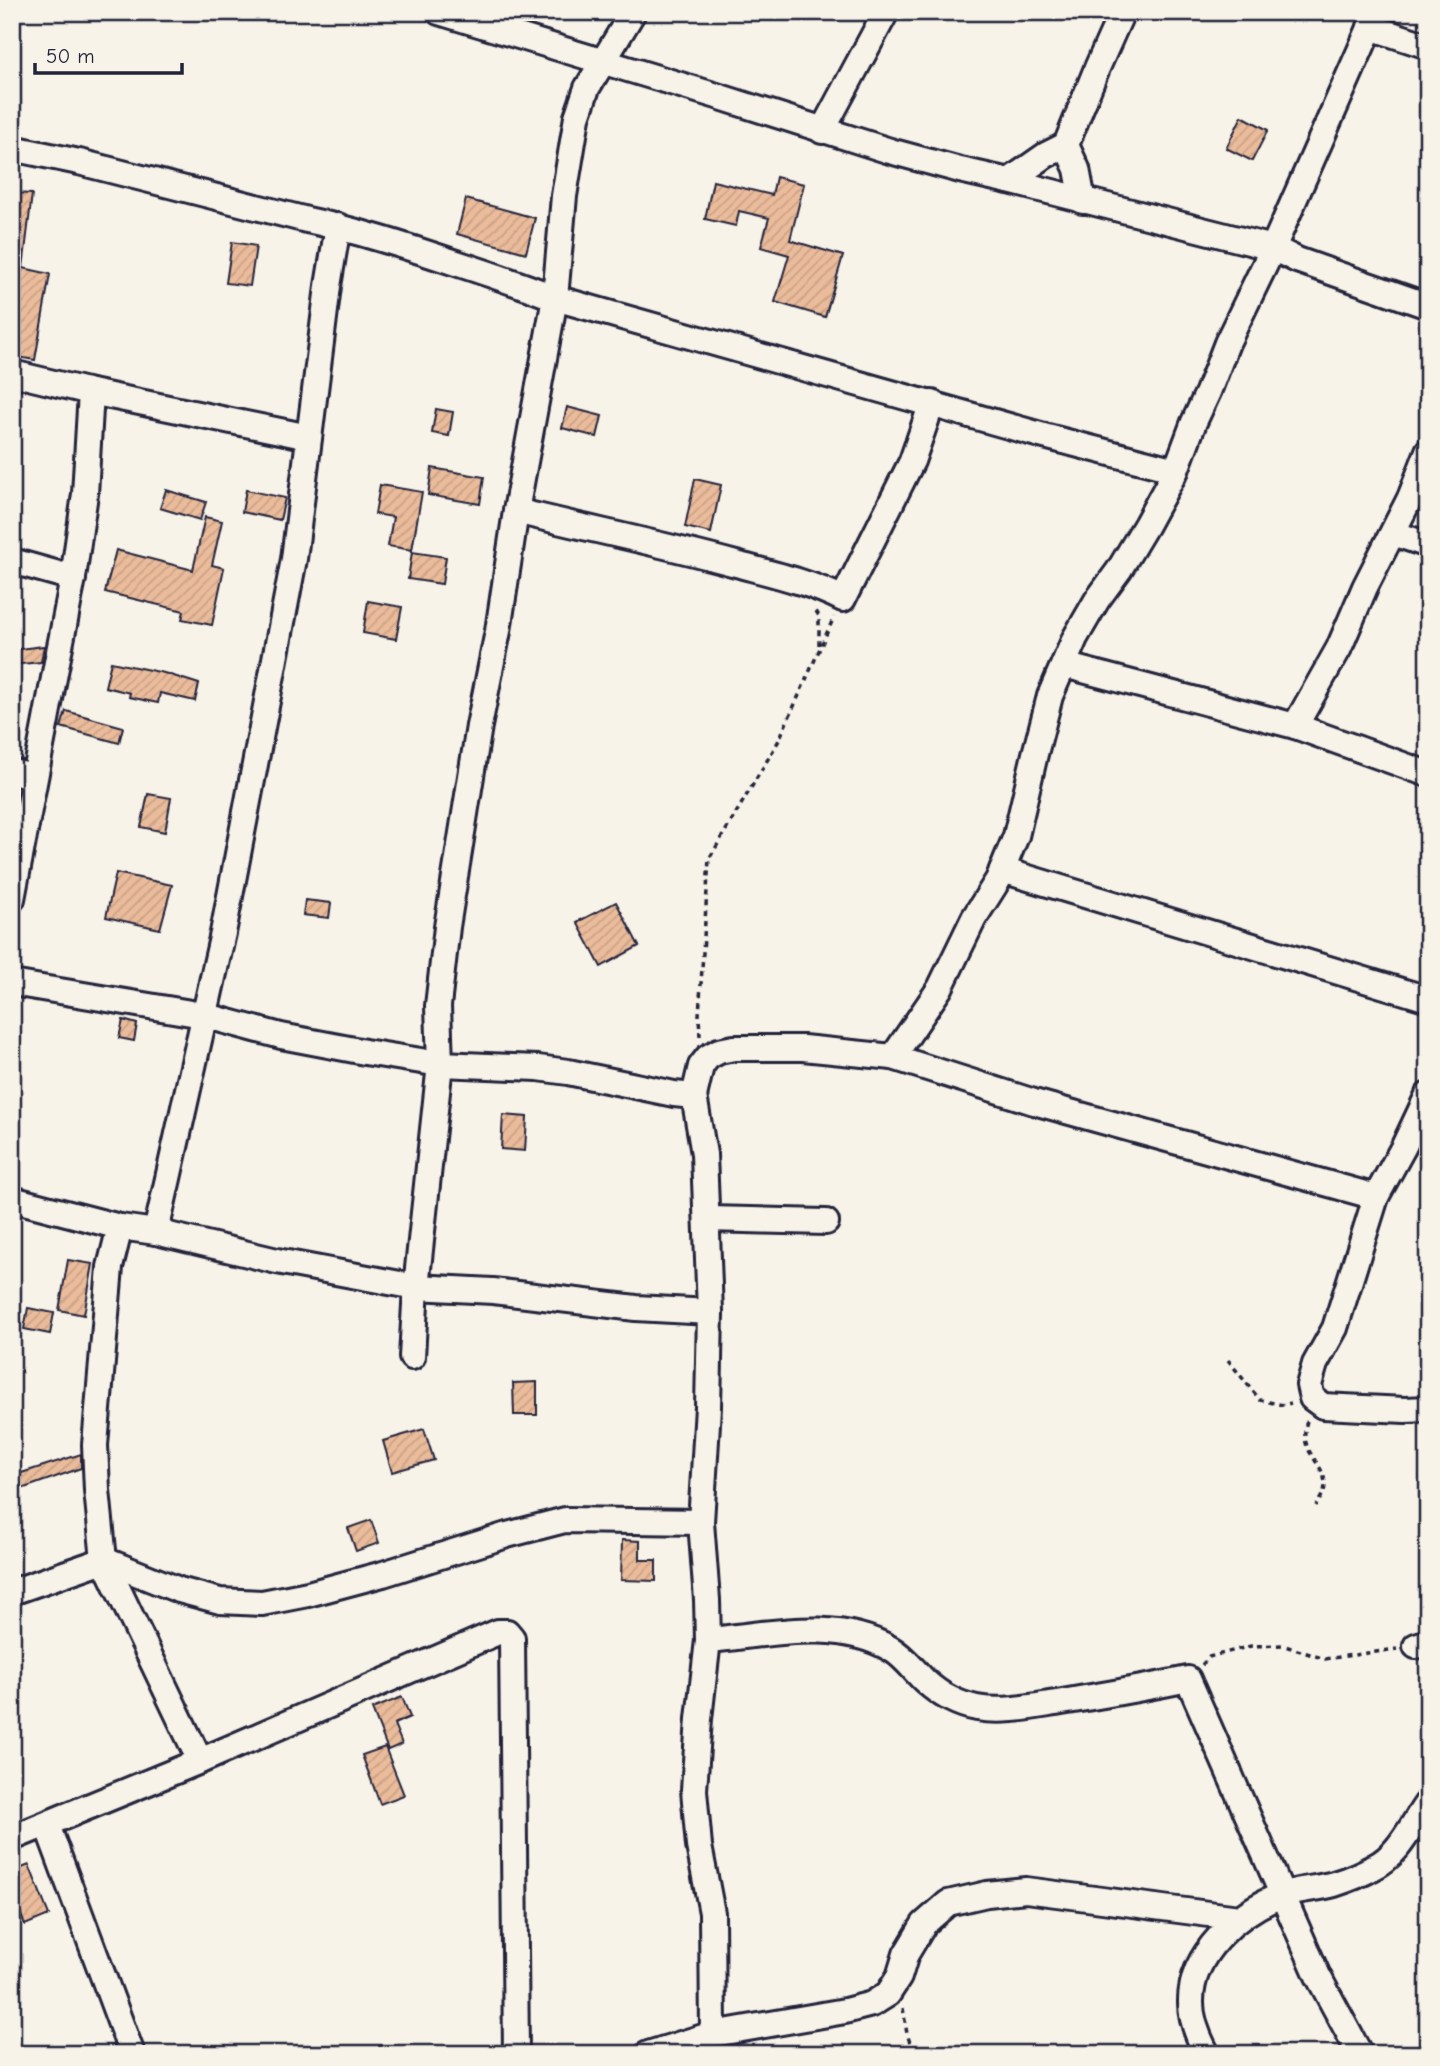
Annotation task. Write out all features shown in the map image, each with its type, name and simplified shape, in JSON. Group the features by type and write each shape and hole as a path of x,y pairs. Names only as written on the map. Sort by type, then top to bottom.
{"street":[{"path":"412,1357 416,1287 440,1064 438,1006 447,927 516,510 555,298 564,196 577,117 587,89 633,12"},
{"path":"822,131 886,12"},
{"path":"1009,181 1046,155 1066,145 1122,12"},
{"path":"454,14 822,131 960,170 1273,248 1297,260 1428,306"},
{"path":"893,1057 940,988 974,918 1002,870 1016,836 1051,696 1075,638 1146,526 1176,470 1227,343 1273,248 1373,20 1428,46"},
{"path":"1066,145 1077,169 1083,201"},
{"path":"12,148 338,226 425,252 555,298 1044,436 1176,470"},
{"path":"156,1232 223,933 294,559 338,226"},
{"path":"12,373 309,437"},
{"path":"12,899 23,775 73,578 85,494 91,392"},
{"path":"516,510 785,576 843,599 912,461 932,403"},
{"path":"1295,726 1339,648 1428,451"},
{"path":"1393,533 1428,545"},
{"path":"12,561 73,578"},
{"path":"1064,664 1295,726 1428,774"},
{"path":"1002,870 1428,999"},
{"path":"12,984 203,1015 281,1036 440,1064 538,1068 694,1096"},
{"path":"713,2034 712,1913 699,1846 694,1790 708,1640 701,1522 710,1312 704,1154 694,1096 701,1066 708,1057 733,1048 803,1048 893,1057 1034,1102 1376,1197"},
{"path":"1428,1095 1376,1197 1335,1328 1315,1364 1309,1385 1312,1398 1323,1406 1428,1409"},
{"path":"12,1199 120,1227 156,1232 277,1261 416,1287 493,1291 636,1308 710,1312"},
{"path":"708,1219 826,1223"},
{"path":"120,1227 110,1267 95,1445 104,1560 200,1761"},
{"path":"12,1592 104,1560 178,1590 220,1601 262,1603 383,1574 507,1535 565,1520 701,1522"},
{"path":"708,1640 812,1630 832,1631 863,1638 898,1654 939,1692 978,1709 1030,1707 1188,1679 1318,1976 1360,2054"},
{"path":"12,1838 200,1761 498,1632 507,1632 512,1638 516,2054"},
{"path":"1207,2054 1196,2030 1191,2003 1195,1977 1208,1948 1239,1918 1282,1895 1336,1884 1376,1866 1401,1844 1428,1802"},
{"path":"47,1825 132,2054"},
{"path":"655,2052 713,2034 872,2004 888,1994 899,1977 906,1954 924,1924 948,1903 987,1894 1026,1890 1239,1918"}],"path":[{"path":"701,1066 699,1015 709,859 778,742 843,599"},
{"path":"1228,1360 1260,1400 1283,1405 1312,1398 1304,1439 1324,1477 1325,1485 1316,1506"},
{"path":"1188,1679 1209,1657 1251,1646 1282,1645 1325,1659 1422,1644"},
{"path":"899,1977 907,2034 914,2054"}],"building":[{"path":"1242,116 1268,130 1252,161 1226,148"},
{"path":"776,177 804,184 790,240 843,256 825,317 775,302 789,255 761,247 769,218 739,211 736,226 705,219 713,181 772,195"},
{"path":"12,193 32,194 23,268 50,274 35,360 12,356"},
{"path":"466,199 535,218 526,253 457,234"},
{"path":"232,242 256,246 250,286 226,283"},
{"path":"567,407 602,416 597,437 562,428"},
{"path":"436,409 453,412 449,436 432,433"},
{"path":"432,468 484,477 480,504 428,495"},
{"path":"695,479 721,485 711,533 685,527"},
{"path":"380,485 422,492 412,550 388,546 393,517 375,514"},
{"path":"166,490 206,502 200,520 160,508"},
{"path":"246,490 285,498 280,520 242,512"},
{"path":"205,517 222,521 212,565 224,568 212,625 182,619 184,611 105,592 116,550 193,570"},
{"path":"412,552 446,557 442,584 408,579"},
{"path":"368,601 402,607 396,639 363,633"},
{"path":"44,646 41,662 12,665 12,650"},
{"path":"111,662 164,673 199,684 195,701 160,693 158,703 129,697 130,693 105,687"},
{"path":"66,711 123,727 119,743 61,727"},
{"path":"148,794 171,798 165,832 141,827"},
{"path":"116,873 172,885 160,929 106,917"},
{"path":"305,900 331,903 329,918 303,915"},
{"path":"616,902 639,946 601,967 577,922"},
{"path":"123,1020 137,1024 134,1041 119,1038"},
{"path":"503,1115 527,1117 525,1151 501,1149"},
{"path":"68,1260 93,1264 84,1315 59,1310"},
{"path":"28,1308 54,1313 50,1334 24,1329"},
{"path":"537,1382 537,1415 514,1415 513,1383"},
{"path":"424,1429 434,1460 392,1472 383,1441"},
{"path":"81,1454 81,1468 16,1491 12,1476"},
{"path":"371,1520 379,1543 356,1551 348,1528"},
{"path":"622,1540 640,1541 640,1560 656,1560 656,1581 621,1580"},
{"path":"402,1697 410,1717 394,1724 402,1744 388,1750 372,1709"},
{"path":"385,1747 404,1795 380,1804 362,1755"},
{"path":"29,1865 49,1915 25,1925 12,1892 12,1872"}]}
